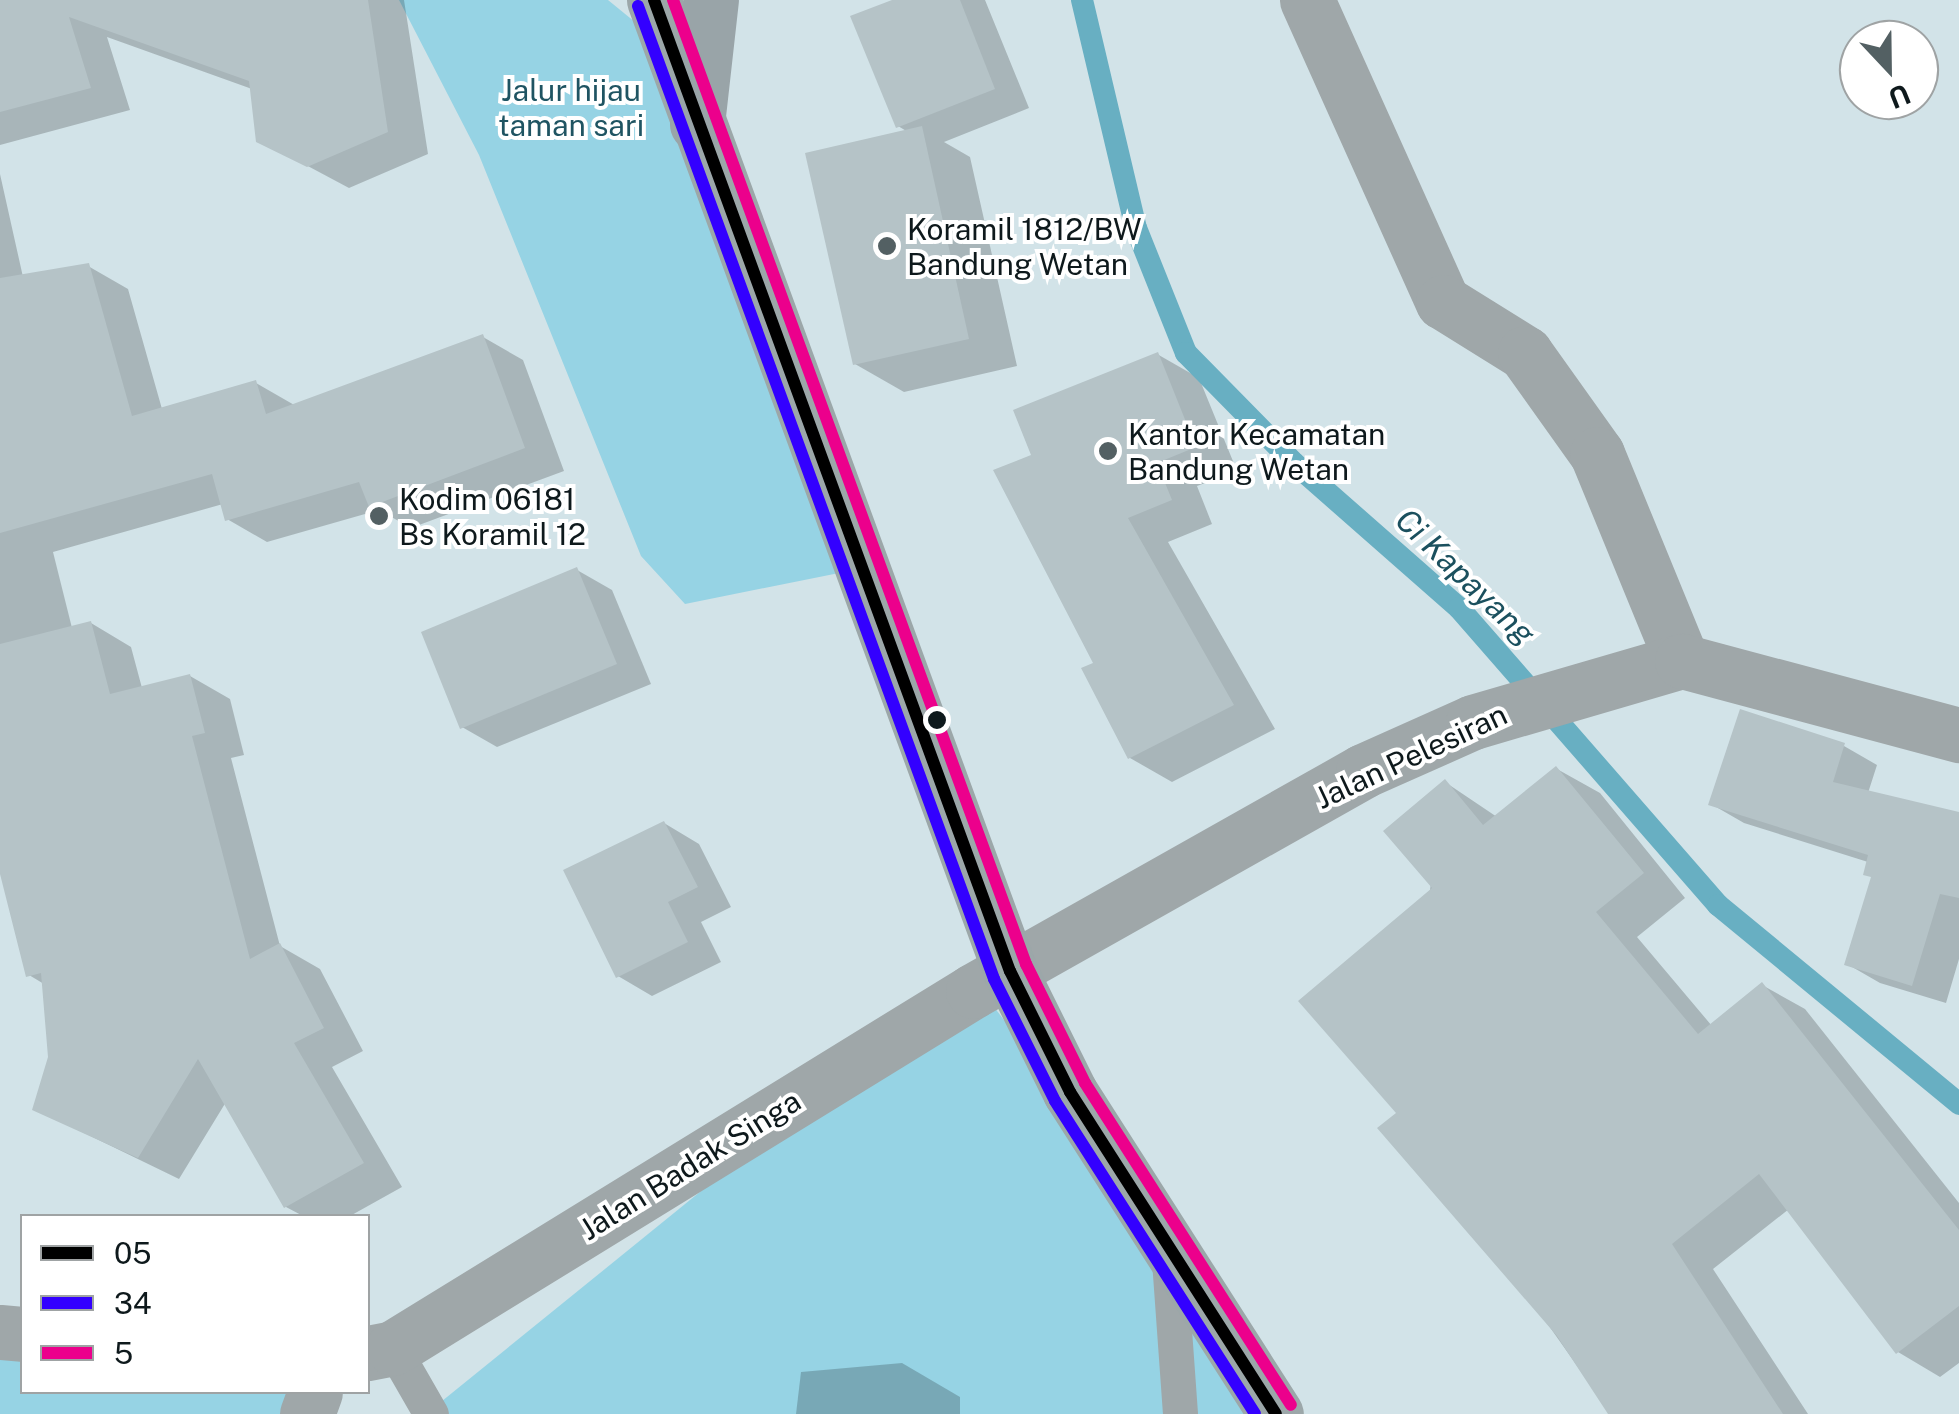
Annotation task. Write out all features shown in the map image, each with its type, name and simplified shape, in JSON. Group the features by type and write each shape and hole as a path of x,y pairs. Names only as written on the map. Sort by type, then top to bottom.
{"highway":[{"path":"697,124 711,0"}],"main road":[{"path":"654,0 1010,971 1070,1092 1276,1414"}],"street":[{"path":"1307,0 1443,302 1525,353 1597,454 1682,661"},
{"name":"Jalan Pelesiran","path":"1010,971 1363,771 1492,716 1682,661 1959,735"},
{"name":"Jalan Badak Singa","path":"380,1350 1010,971"}],"lane":[{"path":"1167,1247 1180,1414"},
{"path":"380,1350 431,1414"}],"green space":[{"name":"Jalur hijau taman sari","path":"399,0 608,0 657,40 854,570 685,604 641,556 479,155"},
{"path":"969,974 1303,1414 426,1414"},
{"path":"0,1345 20,1348 20,1394 315,1394 300,1414 0,1414"}],"building":[{"path":"0,0 368,0 388,132 307,167 256,142 249,81 69,17 91,88 0,112"},
{"path":"892,0 960,0 995,89 896,128 850,16"},
{"name":"Koramil 1812/BW Bandung Wetan","path":"922,126 969,339 853,365 805,153"},
{"path":"89,263 132,416 256,380 266,414 483,334 525,448 369,507 359,482 225,521 212,474 0,533 0,278"},
{"path":"1158,352 1196,447 1157,463 1172,500 1128,518 1234,705 1128,759 1081,668 1093,663 993,470 1031,455 1013,410"},
{"path":"577,567 617,664 460,729 421,632"},
{"path":"91,621 110,694 190,674 205,733 192,736 250,959 280,943 324,1028 294,1043 364,1163 284,1208 198,1059 138,1158 32,1110 48,1057 41,973 26,977 0,874 0,644"},
{"path":"1740,709 1845,743 1833,782 1959,812 1959,898 1940,894 1912,986 1844,965 1871,877 1863,875 1868,855 1708,805"},
{"path":"1556,766 1644,873 1596,912 1698,1034 1762,982 1959,1230 1959,1306 1896,1354 1759,1174 1672,1244 1783,1414 1608,1414 1557,1336 1377,1128 1396,1113 1298,1001 1432,888 1383,831 1445,779 1483,825"},
{"path":"664,821 698,887 668,902 688,942 616,978 563,870"}],"waterway":[{"name":"Ci Kapayang","path":"1082,0 1136,228 1186,353 1294,463 1459,608 1718,905 1959,1104"}],"transit line":[{"name":"05","path":"654,0 1010,971 1070,1092 1276,1414"},
{"name":"5","path":"673,0 1026,964 1085,1083 1291,1405"},
{"name":"34","path":"638,6 994,979 1055,1101 1255,1414"}],"place":[{"name":"Koramil 1812/BW Bandung Wetan","path":"887,246"},
{"name":"Kantor Kecamatan Bandung Wetan","path":"1108,451"},
{"name":"Kodim 06181 Bs Koramil 12","path":"379,516"}]}
